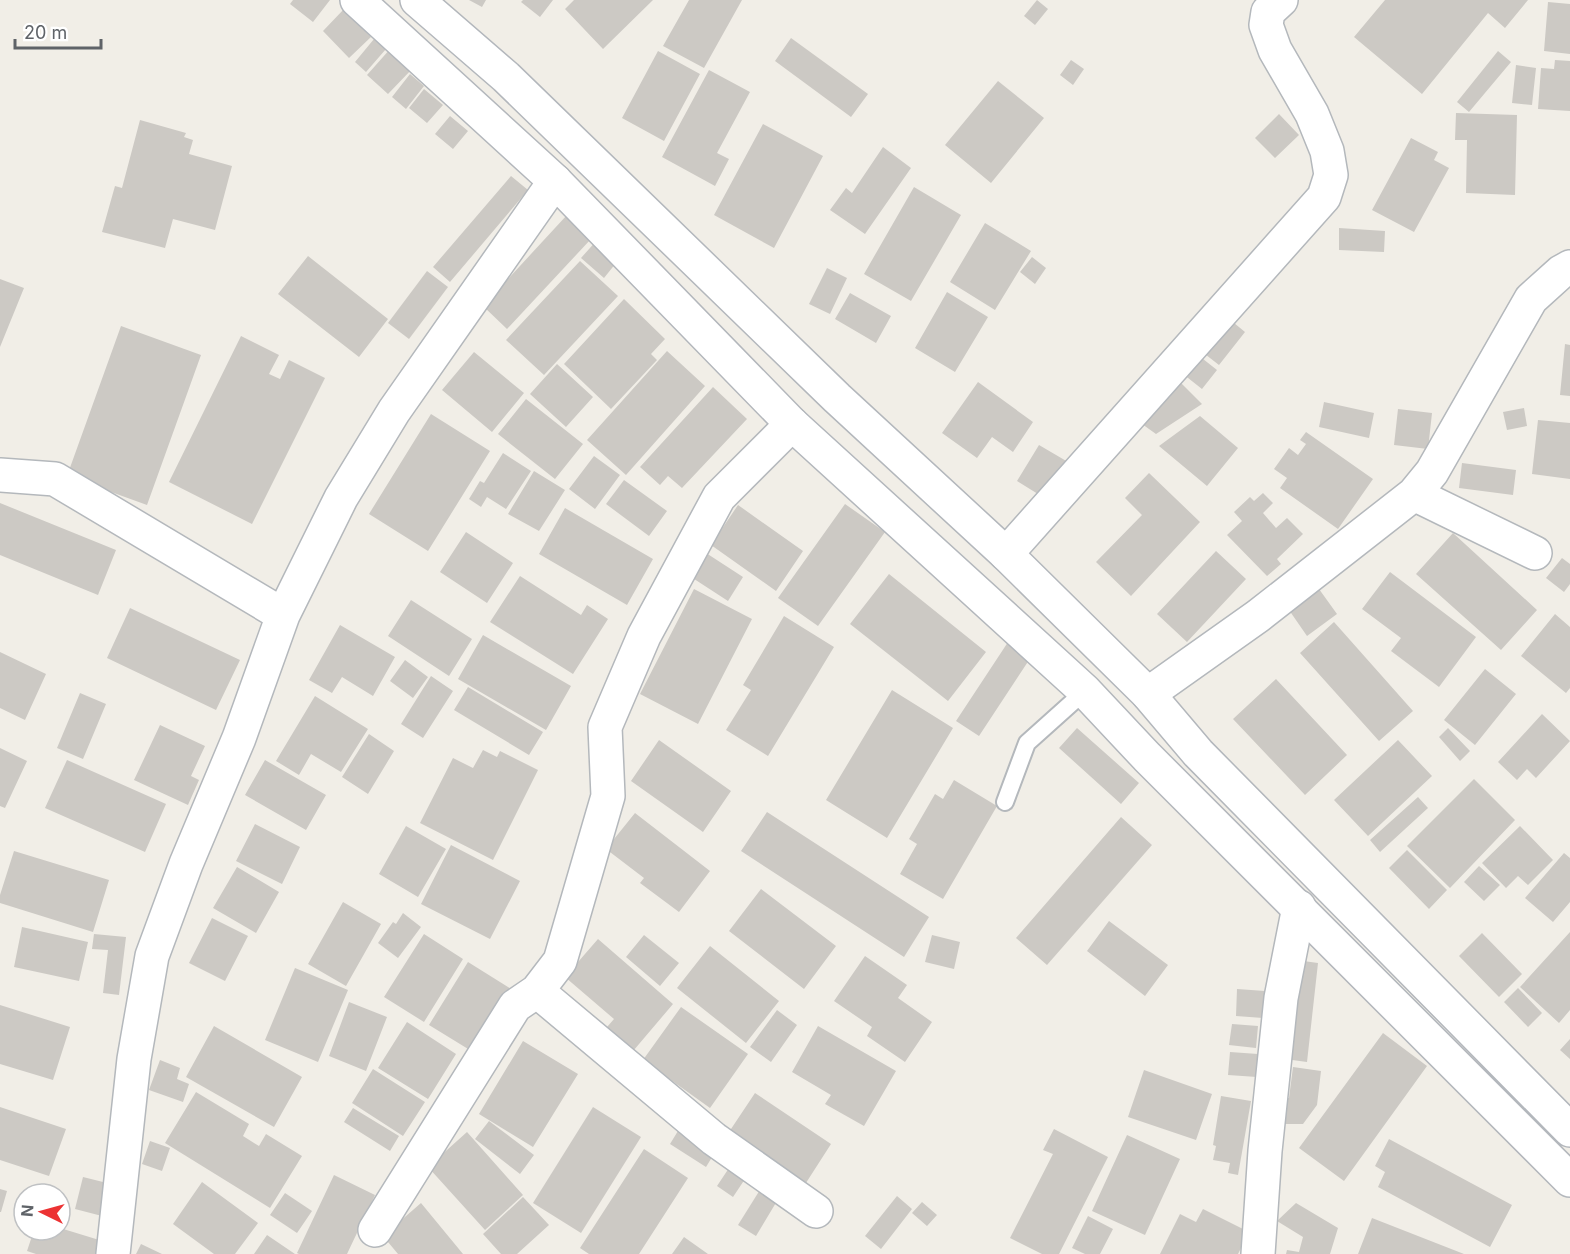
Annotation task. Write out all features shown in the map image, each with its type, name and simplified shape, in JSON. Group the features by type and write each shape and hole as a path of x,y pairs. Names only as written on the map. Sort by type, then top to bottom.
{"street":[{"path":"357,0 555,181 792,424 1084,691 1147,757 1570,1180"},
{"path":"417,0 506,77 837,398 1006,554 1148,694 1198,753 1570,1130"},
{"path":"1006,554 1324,197 1331,175 1327,151 1312,114 1275,50 1266,25 1268,12 1281,0"},
{"path":"113,1254 134,1059 152,956 186,864 239,738 283,615 341,498 394,411 555,181"},
{"path":"1148,694 1258,616 1414,494 1432,472 1531,299 1561,272 1570,267"},
{"path":"375,1230 515,1006 537,991 560,961 608,796 605,727 644,636 719,497 792,424"},
{"path":"0,475 55,479 283,615"},
{"path":"1414,494 1534,554"},
{"path":"1258,1254 1265,1151 1281,998 1299,907"},
{"path":"537,991 714,1139 816,1211"}],"lane":[{"path":"1005,802 1027,743 1084,691"}],"building":[{"path":"293,0 330,0 313,22 290,4"},
{"path":"469,0 486,0 482,7"},
{"path":"523,0 553,0 540,17 521,2"},
{"path":"574,0 653,0 603,49 565,9"},
{"path":"689,0 742,0 704,68 663,46"},
{"path":"1037,0 1048,9 1035,25 1024,16"},
{"path":"1385,0 1528,0 1505,28 1488,13 1422,94 1354,37"},
{"path":"1548,2 1570,4 1570,54 1544,51"},
{"path":"344,9 371,37 349,58 323,31"},
{"path":"791,38 868,94 851,117 775,61"},
{"path":"374,39 386,49 366,72 355,62"},
{"path":"391,48 413,68 388,94 367,75"},
{"path":"658,51 700,74 664,141 622,118"},
{"path":"1498,51 1511,62 1469,112 1457,102"},
{"path":"1071,60 1084,69 1073,85 1060,75"},
{"path":"1555,60 1570,61 1570,111 1538,109 1541,68 1554,69"},
{"path":"1516,65 1536,68 1532,105 1512,103"},
{"path":"709,70 750,92 717,153 729,159 715,186 662,157"},
{"path":"410,74 424,86 406,109 392,97"},
{"path":"998,81 1044,118 991,183 945,145"},
{"path":"424,89 443,105 427,123 409,108"},
{"path":"1456,113 1517,115 1515,195 1466,193 1467,140 1455,140"},
{"path":"1279,114 1299,135 1275,158 1255,138"},
{"path":"450,116 468,131 453,149 435,134"},
{"path":"140,120 186,133 184,137 193,140 189,154 232,166 215,230 173,219 165,248 102,232 115,186 122,188"},
{"path":"763,124 823,156 774,248 714,215"},
{"path":"1411,138 1438,152 1434,160 1449,168 1414,232 1372,210"},
{"path":"883,147 911,168 865,234 830,210 846,188 852,193"},
{"path":"511,176 528,190 450,282 433,267"},
{"path":"914,187 961,215 911,301 864,274"},
{"path":"567,215 591,239 507,329 483,306"},
{"path":"985,223 1031,251 995,310 950,282"},
{"path":"1339,228 1385,231 1384,252 1339,250"},
{"path":"598,239 620,258 604,278 581,258"},
{"path":"308,256 388,319 359,357 278,294"},
{"path":"1032,257 1046,268 1035,284 1020,272"},
{"path":"580,261 618,296 544,375 506,340"},
{"path":"827,268 847,278 830,314 809,304"},
{"path":"427,271 448,287 409,339 388,323"},
{"path":"0,279 24,288 0,347"},
{"path":"947,292 988,317 955,372 915,348"},
{"path":"850,293 891,316 876,343 835,319"},
{"path":"624,299 665,339 651,354 657,360 611,409 564,364"},
{"path":"1228,318 1245,332 1219,365 1201,351"},
{"path":"121,326 201,355 147,505 67,476"},
{"path":"241,336 279,355 269,374 280,379 289,360 325,378 252,524 169,482"},
{"path":"1565,344 1570,345 1570,396 1560,395"},
{"path":"667,351 705,386 626,475 587,440"},
{"path":"474,352 524,393 492,432 442,390"},
{"path":"1198,355 1217,370 1202,389 1183,374"},
{"path":"557,364 593,397 566,427 530,394"},
{"path":"1178,380 1202,404 1156,434 1142,424"},
{"path":"978,382 1033,422 1013,452 992,437 977,458 942,433"},
{"path":"713,387 747,419 682,488 668,476 660,485 640,467"},
{"path":"526,399 583,444 555,479 498,434"},
{"path":"1324,402 1374,413 1369,438 1319,427"},
{"path":"1524,408 1527,426 1507,430 1503,412"},
{"path":"1398,409 1432,413 1428,449 1394,445"},
{"path":"431,414 490,451 428,551 369,514"},
{"path":"1200,416 1238,448 1207,486 1159,446"},
{"path":"1538,420 1570,423 1570,479 1532,474"},
{"path":"1306,432 1373,479 1338,529 1280,488 1287,478 1274,469 1289,448 1298,455 1306,444 1300,440"},
{"path":"1039,445 1068,462 1046,499 1017,481"},
{"path":"503,453 531,471 506,509 487,497 481,507 469,499 480,481 484,483"},
{"path":"594,456 620,475 595,509 569,489"},
{"path":"1462,463 1516,470 1513,495 1459,488"},
{"path":"534,471 565,490 539,531 508,514"},
{"path":"1149,473 1200,522 1131,596 1096,562 1142,515 1125,498"},
{"path":"624,480 667,511 649,536 606,504"},
{"path":"1263,493 1273,503 1263,513 1276,528 1287,518 1303,534 1277,559 1281,564 1267,576 1227,535 1242,521 1234,512 1250,497 1254,501"},
{"path":"0,503 116,550 98,595 0,555"},
{"path":"845,504 885,532 818,626 778,598"},
{"path":"738,505 803,551 776,591 711,545"},
{"path":"565,508 653,559 627,605 539,554"},
{"path":"466,532 513,563 487,603 440,572"},
{"path":"1453,533 1537,610 1501,650 1416,574"},
{"path":"703,551 743,577 728,601 688,575"},
{"path":"1216,551 1246,579 1187,642 1157,614"},
{"path":"1562,558 1570,564 1570,584 1564,592 1546,578"},
{"path":"1390,572 1476,637 1439,687 1391,651 1401,638 1362,609"},
{"path":"889,574 986,652 948,701 850,624"},
{"path":"520,576 581,615 587,605 608,619 573,674 490,622"},
{"path":"694,589 752,619 698,724 640,694"},
{"path":"1319,589 1337,614 1307,636 1289,610"},
{"path":"411,600 472,639 449,676 388,636"},
{"path":"130,608 240,660 216,710 107,658"},
{"path":"1555,614 1570,627 1570,688 1566,693 1521,656"},
{"path":"784,616 834,647 768,756 726,730 751,690 743,685"},
{"path":"1334,622 1413,711 1379,741 1300,653"},
{"path":"340,625 395,657 373,696 342,677 332,693 309,680"},
{"path":"1014,633 1037,648 979,736 956,721"},
{"path":"483,635 571,686 546,730 458,679"},
{"path":"0,652 46,674 25,720 0,708"},
{"path":"405,660 428,677 413,698 390,681"},
{"path":"1485,669 1516,694 1475,745 1444,720"},
{"path":"431,676 453,691 423,738 401,724"},
{"path":"1276,679 1347,755 1305,795 1233,719"},
{"path":"468,687 543,732 529,755 454,710"},
{"path":"892,690 953,728 887,838 826,800"},
{"path":"80,693 106,704 83,759 57,748"},
{"path":"315,696 368,729 341,772 311,754 299,775 276,761"},
{"path":"1542,714 1570,741 1536,778 1527,769 1517,780 1498,762"},
{"path":"160,725 205,746 191,776 199,780 188,805 134,780"},
{"path":"1077,728 1139,783 1121,804 1059,748"},
{"path":"1448,728 1470,751 1460,761 1439,737"},
{"path":"369,734 394,751 368,794 342,777"},
{"path":"659,740 731,791 703,832 631,781"},
{"path":"1398,740 1432,776 1368,836 1334,800"},
{"path":"0,748 27,761 5,808 0,806"},
{"path":"483,750 497,757 500,751 538,770 493,860 420,823 453,758 473,768"},
{"path":"67,760 166,804 145,852 45,808"},
{"path":"265,760 326,795 306,830 245,795"},
{"path":"1474,779 1515,820 1450,888 1407,846"},
{"path":"954,780 997,806 943,899 900,874 917,844 909,839 935,794 943,799"},
{"path":"1418,797 1428,808 1380,852 1370,840"},
{"path":"767,812 929,917 904,957 741,851"},
{"path":"635,813 710,871 679,912 640,883 644,878 606,849"},
{"path":"1121,817 1152,845 1047,965 1016,938"},
{"path":"255,824 300,847 282,884 236,861"},
{"path":"406,826 446,849 418,897 379,874"},
{"path":"1520,826 1553,860 1528,885 1518,876 1506,888 1482,863"},
{"path":"451,845 520,881 490,939 421,904"},
{"path":"1407,850 1447,890 1429,909 1389,868"},
{"path":"14,851 109,880 93,932 0,903 0,895"},
{"path":"1564,853 1570,858 1570,902 1553,922 1525,898"},
{"path":"1479,866 1500,885 1484,901 1464,882"},
{"path":"237,867 279,892 256,933 213,908"},
{"path":"761,889 836,946 804,989 729,931"},
{"path":"343,902 381,924 346,986 308,964"},
{"path":"403,913 421,927 398,958 378,943 393,922 396,924"},
{"path":"212,918 248,936 225,981 189,963"},
{"path":"1109,921 1168,965 1145,996 1087,951"},
{"path":"22,927 88,942 79,981 14,967"},
{"path":"1570,932 1570,1010 1559,1023 1520,987"},
{"path":"1482,933 1522,974 1499,997 1459,956"},
{"path":"94,934 126,937 119,995 103,993 108,950 92,949"},
{"path":"424,934 463,959 424,1022 384,997"},
{"path":"644,935 679,963 660,986 626,957"},
{"path":"932,935 960,942 954,969 925,962"},
{"path":"598,939 673,1004 628,1057 601,1034 614,1019 565,977"},
{"path":"710,946 779,1001 746,1043 677,988"},
{"path":"865,956 907,985 898,998 932,1022 905,1062 867,1036 872,1027 834,1001"},
{"path":"1296,960 1318,963 1307,1062 1285,1059"},
{"path":"468,962 511,989 473,1052 429,1025"},
{"path":"295,968 348,990 318,1062 265,1040"},
{"path":"1518,988 1542,1013 1528,1027 1504,1002"},
{"path":"1237,989 1265,991 1263,1018 1236,1016"},
{"path":"349,1002 387,1017 366,1071 329,1056"},
{"path":"0,1005 70,1027 53,1080 0,1064"},
{"path":"681,1007 748,1054 710,1108 643,1060"},
{"path":"777,1010 797,1025 771,1062 750,1047"},
{"path":"407,1022 456,1054 428,1099 378,1068"},
{"path":"1232,1024 1258,1026 1256,1048 1229,1045"},
{"path":"214,1026 302,1077 274,1127 186,1077"},
{"path":"818,1026 896,1071 864,1126 825,1104 831,1095 792,1072"},
{"path":"1383,1033 1427,1066 1344,1181 1299,1148"},
{"path":"1570,1039 1570,1059 1560,1050"},
{"path":"523,1041 578,1074 533,1147 479,1114"},
{"path":"1230,1052 1258,1054 1257,1077 1228,1075"},
{"path":"160,1060 180,1068 177,1079 189,1084 183,1102 149,1090"},
{"path":"1293,1067 1321,1071 1317,1105 1303,1124 1281,1124 1284,1098 1289,1098"},
{"path":"373,1069 425,1102 403,1136 352,1103"},
{"path":"1144,1070 1212,1094 1196,1140 1128,1117"},
{"path":"196,1092 249,1124 243,1136 259,1146 266,1134 302,1156 270,1208 165,1143"},
{"path":"755,1093 831,1144 804,1186 727,1135"},
{"path":"1221,1096 1251,1101 1238,1175 1228,1173 1230,1163 1213,1160 1216,1146 1213,1145"},
{"path":"0,1107 66,1129 49,1176 0,1160"},
{"path":"593,1107 641,1137 581,1233 533,1203"},
{"path":"353,1108 399,1136 390,1151 344,1122"},
{"path":"489,1121 534,1155 520,1174 475,1139"},
{"path":"681,1126 717,1149 706,1167 670,1144"},
{"path":"1054,1129 1108,1157 1059,1254 1042,1254 1010,1238 1053,1154 1043,1150"},
{"path":"467,1132 523,1195 485,1230 428,1167"},
{"path":"1127,1135 1180,1159 1145,1235 1092,1211"},
{"path":"1389,1139 1512,1205 1490,1247 1378,1187 1385,1172 1375,1166"},
{"path":"150,1141 170,1148 162,1171 142,1164"},
{"path":"644,1149 688,1178 639,1254 589,1254 580,1248"},
{"path":"731,1165 747,1176 733,1197 717,1186"},
{"path":"334,1175 375,1195 347,1254 299,1254 297,1253"},
{"path":"83,1177 111,1184 102,1216 75,1209"},
{"path":"202,1182 258,1223 235,1254 214,1254 173,1224"},
{"path":"763,1185 780,1196 756,1236 738,1225"},
{"path":"0,1189 7,1191 1,1212 0,1212"},
{"path":"285,1193 312,1211 297,1233 270,1215"},
{"path":"897,1196 912,1209 881,1249 865,1236"},
{"path":"523,1197 549,1225 517,1254 501,1254 483,1234"},
{"path":"922,1202 937,1215 927,1226 912,1213"},
{"path":"421,1203 463,1254 398,1254 383,1236"},
{"path":"1296,1203 1338,1228 1330,1254 1286,1254 1287,1250 1299,1252 1303,1237 1277,1221"},
{"path":"1203,1209 1249,1232 1238,1254 1160,1254 1180,1214 1196,1222"},
{"path":"1088,1216 1113,1229 1100,1254 1085,1254 1072,1248"},
{"path":"1372,1218 1464,1254 1358,1254"},
{"path":"72,1232 109,1243 105,1254 36,1254 27,1251 30,1242 72,1242"},
{"path":"267,1235 295,1254 254,1254"},
{"path":"684,1237 708,1254 672,1254"},
{"path":"141,1244 162,1254 136,1254"}]}
